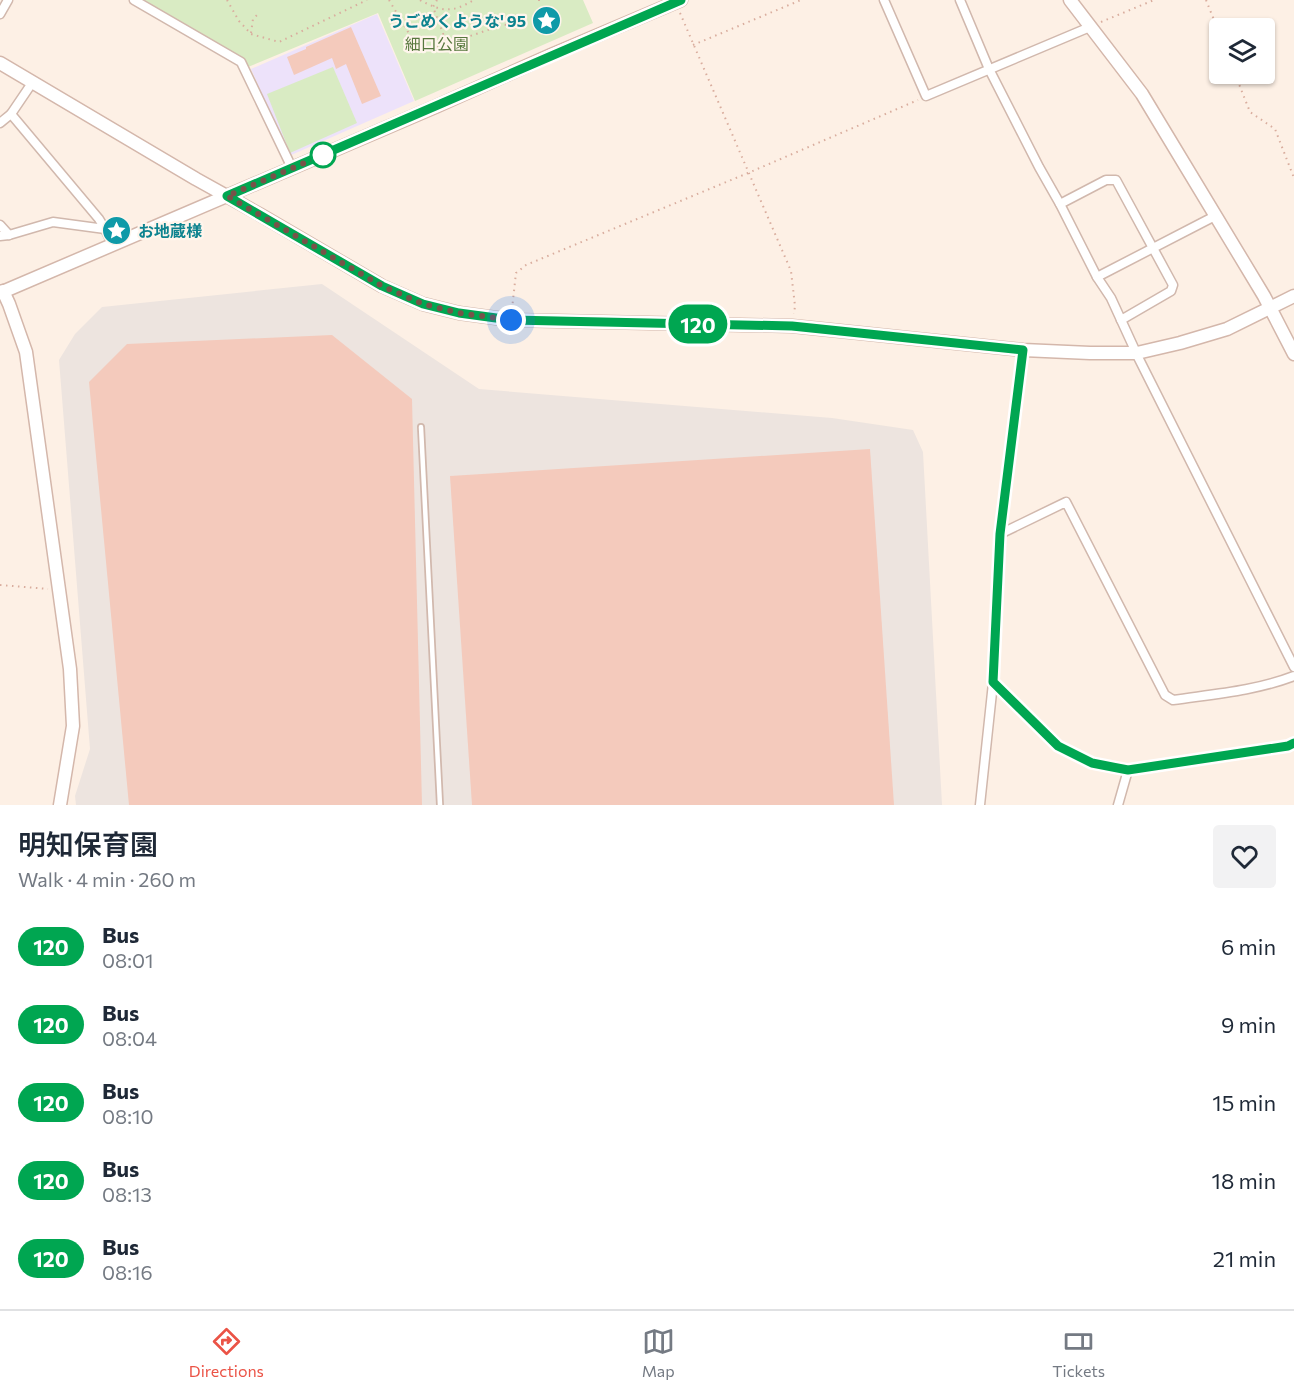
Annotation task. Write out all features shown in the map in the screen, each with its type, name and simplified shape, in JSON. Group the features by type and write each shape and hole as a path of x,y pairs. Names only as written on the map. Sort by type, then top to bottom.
{"street":[{"path":"0,14 8,0"},
{"path":"134,0 242,62 292,168"},
{"path":"884,0 926,96 1090,27"},
{"path":"960,0 989,69 1097,277 1111,298 1294,667"},
{"path":"1070,0 1142,94 1270,307 1294,354"},
{"path":"60,805 73,726 70,669 26,352 9,304 2,292 679,1"},
{"path":"0,63 382,286 423,304 459,313 511,320 792,326 1023,350 1137,353 1227,329 1294,296"},
{"path":"0,123 11,114 32,82"},
{"path":"11,114 99,219 113,245"},
{"path":"1060,204 1106,180 1116,180 1173,285 1171,291 1121,320"},
{"path":"1097,277 1215,216"},
{"path":"0,225 5,236 53,222 105,229"},
{"path":"980,805 993,682 1000,534 1023,350"},
{"path":"1000,534 1066,502 1165,695 1173,700 1256,688 1294,676"},
{"path":"993,682 1058,746 1092,763 1128,770 1288,746 1294,742"},
{"path":"1118,805 1128,770"}],"lane":[{"path":"422,426 440,805"}],"path":[{"path":"227,0 239,21 251,34 279,42 367,0"},
{"path":"390,0 414,42 429,47 437,47 503,25 519,24"},
{"path":"420,0 433,7 453,10 474,0"},
{"path":"433,7 437,0"},
{"path":"693,45 799,0"},
{"path":"1090,27 1154,0"},
{"path":"1206,0 1213,18"},
{"path":"679,1 693,45 791,271 795,306 792,326"},
{"path":"433,7 447,44"},
{"path":"251,34 253,20 258,14"},
{"path":"1239,84 1250,112 1275,129 1294,178"},
{"path":"511,320 516,273 526,265 926,96"},
{"path":"0,585 59,589"}],"shaded area":[{"path":"377,14 414,101 289,156 251,69"},
{"path":"322,284 479,389 832,418 913,430 923,452 942,805 76,805 75,796 90,749 59,360 75,334 102,307"}],"green space":[{"name":"細口公園","path":"143,0 583,0 593,23 415,101 378,13 248,67 244,59"},
{"path":"333,67 357,123 290,153 267,94"}],"building":[{"path":"351,27 381,96 362,104 346,64 336,69 332,58 294,75 287,57"},
{"path":"332,335 412,399 422,805 129,805 89,382 127,344"},
{"path":"870,449 894,805 472,805 450,476"}],"bus line":[{"name":"120","path":"681,0 227,196 382,286 423,304 459,313 511,320 792,326 1023,350 1000,534 993,682 1058,746 1092,763 1128,770 1288,746 1294,743"}],"place":[{"name":"うごめくような' 95","path":"547,21"},
{"name":"お地蔵様","path":"117,231"}],"route":[{"path":"323,155 227,196 382,286 423,304 459,313 511,320"}]}
